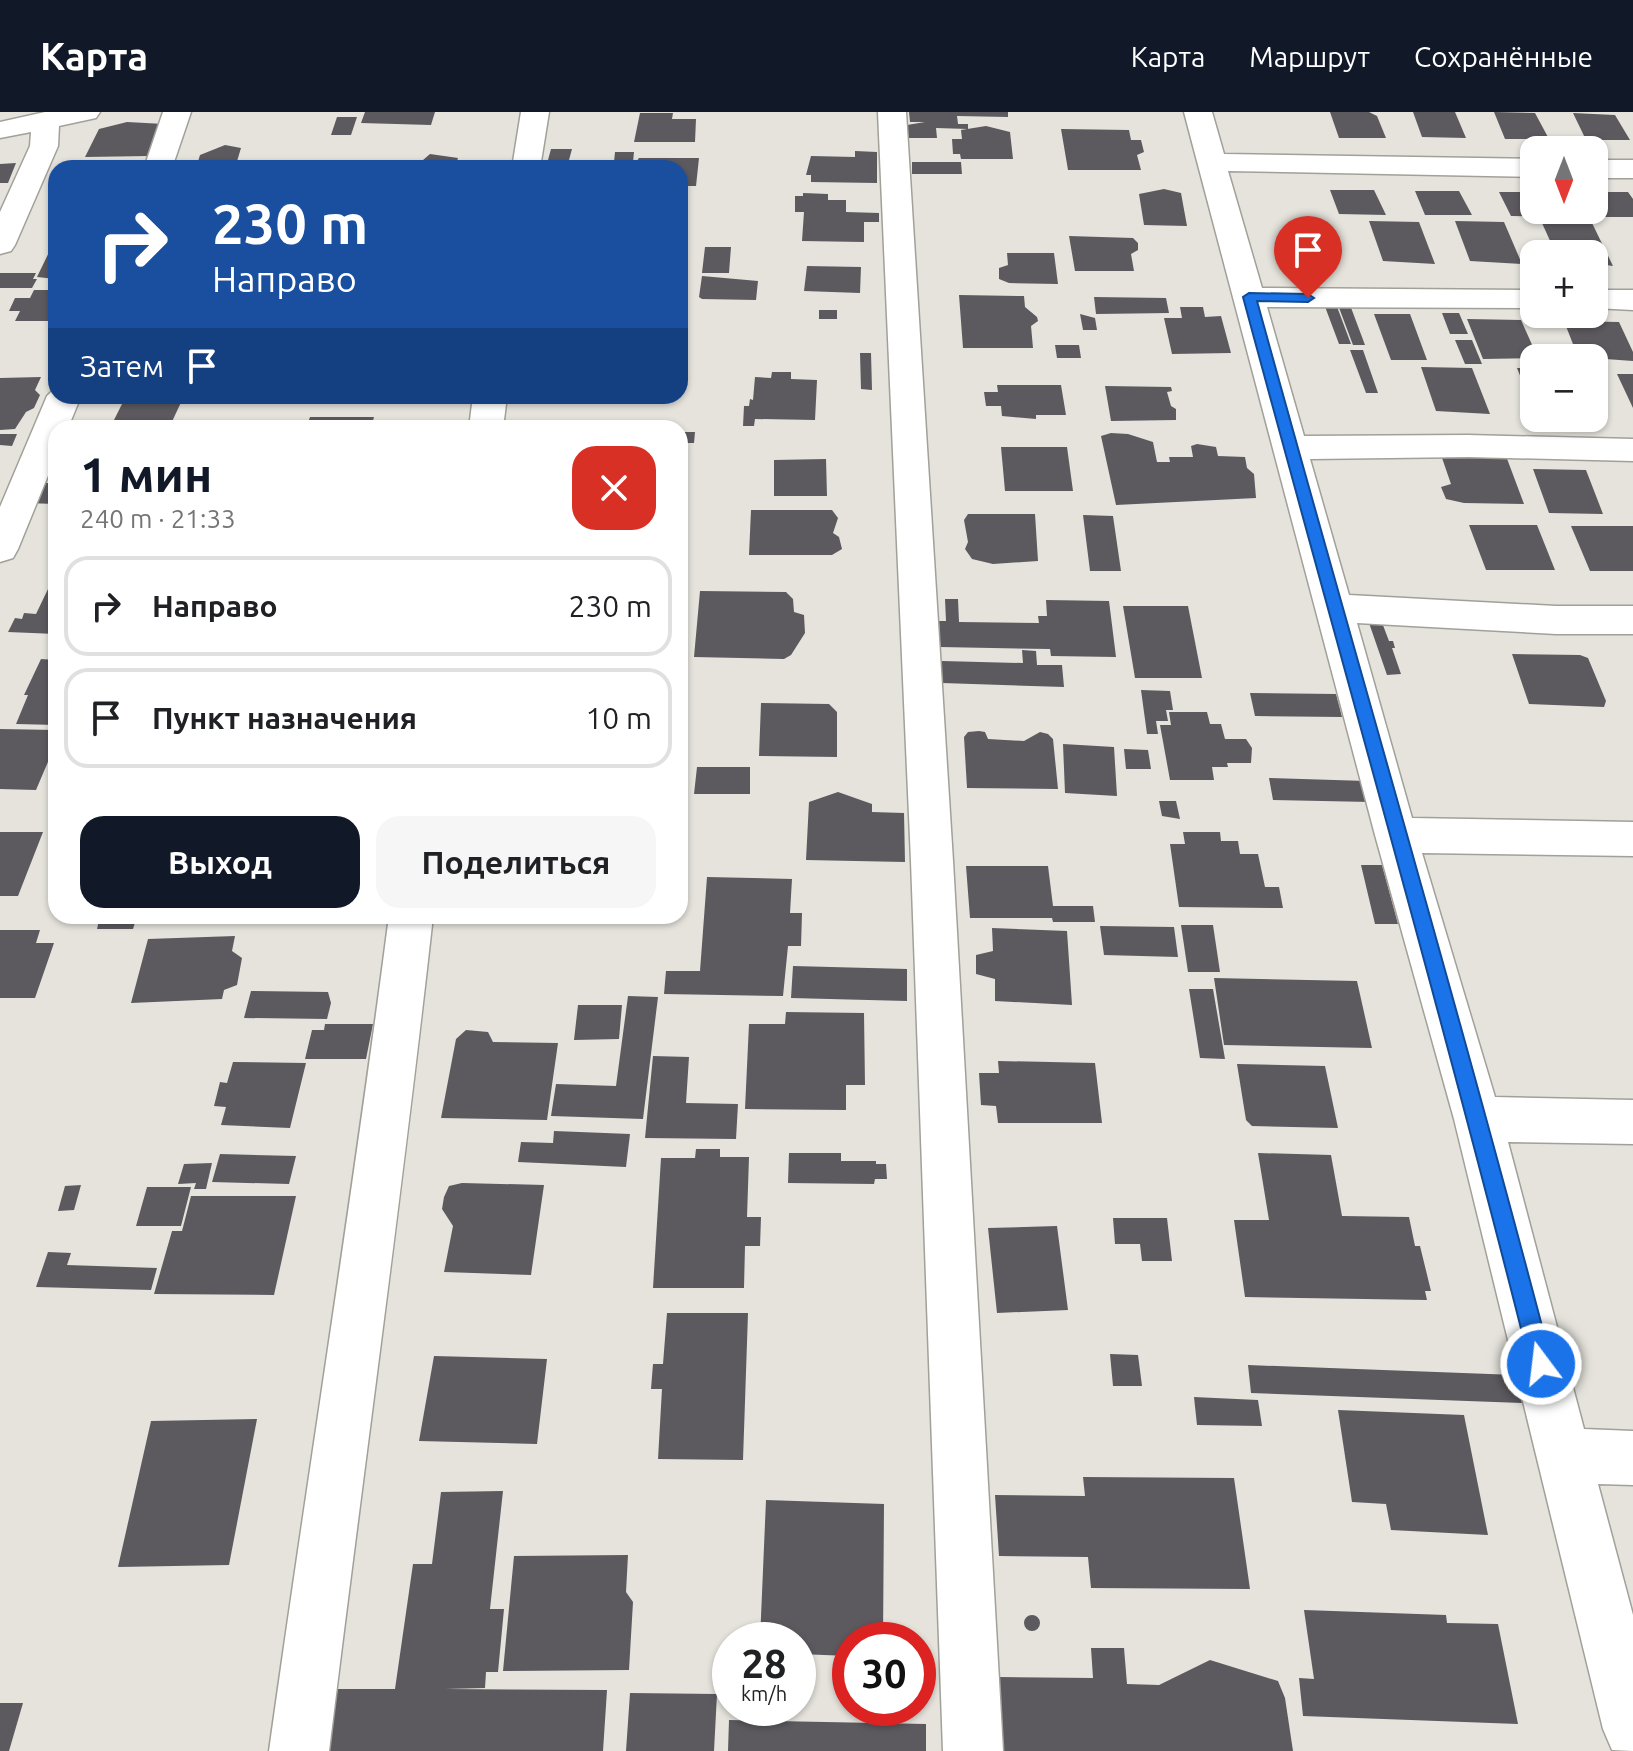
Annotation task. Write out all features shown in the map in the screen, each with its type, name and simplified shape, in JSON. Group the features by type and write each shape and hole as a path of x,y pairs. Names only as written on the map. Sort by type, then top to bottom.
{"street":[{"path":"0,130 86,112"},
{"path":"161,160 177,112"},
{"path":"527,160 535,112"},
{"path":"892,112 933,877 973,1751"},
{"path":"1198,112 1396,835 1478,1119 1633,1729"},
{"path":"0,245 44,146 46,120"},
{"path":"1212,162 1520,168"},
{"path":"1608,169 1633,169"},
{"path":"1249,297 1520,299"},
{"path":"1608,299 1633,300"},
{"path":"0,549 48,434"},
{"path":"1289,448 1468,446 1633,450"},
{"path":"1333,608 1556,620 1633,620"},
{"path":"1396,835 1633,839"},
{"path":"299,1751 350,1361 388,1109 410,924"},
{"path":"1478,1119 1633,1122"},
{"path":"1565,1456 1633,1458"}],"building":[{"path":"365,112 435,112 431,125 361,123"},
{"path":"909,112 1008,112 1008,117 957,116 958,124 968,124 968,129 936,128 937,138 908,138 907,125 925,122 910,122"},
{"path":"1330,112 1369,112 1377,116 1386,138 1339,138"},
{"path":"1413,112 1455,112 1466,138 1422,137"},
{"path":"1494,112 1535,113 1547,136 1520,136 1520,139 1505,139"},
{"path":"640,113 673,113 672,119 696,119 695,142 634,142"},
{"path":"1573,113 1615,115 1630,140 1608,140 1608,136 1584,136"},
{"path":"337,117 357,117 351,135 331,135"},
{"path":"127,122 164,124 150,156 85,157 99,129"},
{"path":"986,126 1010,132 1013,159 961,159 960,154 953,154 952,139 962,139 961,130"},
{"path":"1061,129 1129,130 1131,140 1141,140 1144,152 1137,155 1141,170 1068,170"},
{"path":"225,145 241,148 237,160 198,160 200,155"},
{"path":"551,149 572,149 569,160 548,160"},
{"path":"855,151 877,152 877,183 811,182 811,175 806,175 811,156 855,157"},
{"path":"615,152 634,152 633,160 614,160"},
{"path":"430,154 458,158 457,160 423,160"},
{"path":"699,158 696,186 688,186 688,160 638,160"},
{"path":"912,162 961,162 962,174 912,174"},
{"path":"16,163 8,183 0,183 0,164"},
{"path":"1164,189 1181,193 1187,226 1144,225 1139,194"},
{"path":"1330,190 1374,190 1386,215 1339,214"},
{"path":"1415,191 1459,191 1472,215 1425,215"},
{"path":"1499,192 1520,192 1520,216 1511,216"},
{"path":"1608,192 1628,192 1633,199 1633,217 1608,217"},
{"path":"803,193 828,194 828,200 846,200 846,212 879,213 879,222 864,222 864,242 802,241 804,212 795,212 795,196 803,196"},
{"path":"1369,221 1419,222 1435,264 1383,261"},
{"path":"1455,221 1504,222 1520,264 1470,261"},
{"path":"1542,224 1592,224 1600,240 1550,240"},
{"path":"1069,236 1133,238 1138,243 1138,250 1131,254 1134,271 1075,271"},
{"path":"705,247 731,247 729,273 702,273"},
{"path":"1007,253 1054,253 1058,284 1009,283 999,279 999,268 1008,265"},
{"path":"48,254 48,278 37,277"},
{"path":"807,266 861,267 860,293 804,291"},
{"path":"0,273 36,273 33,279 37,279 32,288 0,288"},
{"path":"702,276 758,281 756,300 702,299 699,297"},
{"path":"34,290 48,290 48,321 15,321 20,311 9,311 15,298 30,298"},
{"path":"959,295 1024,296 1025,307 1038,321 1031,326 1033,348 963,348"},
{"path":"1094,297 1166,298 1169,313 1096,314"},
{"path":"1324,304 1336,304 1351,344 1339,344"},
{"path":"1338,305 1350,305 1365,345 1353,345"},
{"path":"1180,307 1203,307 1205,317 1221,316 1231,353 1172,354 1164,318 1182,318"},
{"path":"819,310 837,310 837,319 819,319"},
{"path":"1442,313 1459,313 1468,334 1450,334"},
{"path":"1080,314 1095,318 1097,330 1083,330"},
{"path":"1374,314 1410,314 1427,360 1391,360"},
{"path":"1467,319 1520,320 1520,328 1525,328 1532,344 1520,344 1520,358 1483,359"},
{"path":"1608,322 1619,322 1633,352 1633,361 1608,359 1608,344 1573,344 1567,328 1608,328"},
{"path":"1455,340 1472,340 1482,364 1465,364"},
{"path":"1055,345 1079,345 1081,358 1057,358"},
{"path":"1350,350 1363,350 1378,393 1366,393"},
{"path":"860,353 871,353 872,390 861,389"},
{"path":"1421,367 1472,368 1490,414 1436,411"},
{"path":"772,372 791,372 791,379 817,380 815,420 755,419 754,426 743,426 744,406 749,406 750,399 753,400 755,377 771,378"},
{"path":"1617,374 1633,374 1633,408"},
{"path":"41,377 35,390 40,395 34,408 26,412 15,429 0,430 0,378"},
{"path":"997,385 1061,385 1066,415 1036,415 1036,419 1002,416 1001,406 986,406 984,392 998,392"},
{"path":"1105,386 1171,387 1172,391 1167,392 1171,406 1176,409 1176,420 1111,421"},
{"path":"122,404 180,404 173,420 114,420"},
{"path":"310,417 374,417 373,420 309,420"},
{"path":"688,432 695,432 694,443 688,443"},
{"path":"0,434 17,434 12,446 0,445"},
{"path":"1128,434 1153,442 1157,462 1170,462 1169,457 1193,457 1191,446 1197,444 1216,447 1218,456 1245,457 1247,468 1254,474 1256,498 1116,505 1101,436"},
{"path":"1001,447 1067,447 1073,491 1005,491"},
{"path":"1441,455 1506,456 1524,504 1464,503 1446,499 1441,487 1451,484"},
{"path":"826,459 827,496 774,496 774,460"},
{"path":"1533,469 1586,470 1603,514 1549,513"},
{"path":"36,483 48,483 48,504 25,503"},
{"path":"751,510 832,510 838,518 833,533 839,537 842,549 832,555 749,555"},
{"path":"968,514 1035,514 1038,561 993,564 972,559 965,549 968,542 964,520"},
{"path":"1083,515 1113,516 1121,571 1090,571"},
{"path":"1469,525 1537,525 1555,570 1486,570"},
{"path":"1571,526 1633,526 1633,571 1590,571"},
{"path":"48,589 48,634 8,632 15,618 22,619 24,613 36,614"},
{"path":"700,591 786,592 793,599 794,612 804,615 805,633 791,655 784,659 694,657"},
{"path":"945,599 958,599 959,622 1039,623 1038,616 1047,616 1046,600 1109,601 1116,657 1051,656 1050,649 940,647 939,621 946,621"},
{"path":"1123,606 1188,606 1202,678 1135,678"},
{"path":"1368,620 1381,620 1389,641 1393,641 1395,648 1392,648 1401,674 1387,675"},
{"path":"1022,650 1036,651 1037,665 1062,665 1064,687 942,683 942,661 1023,663"},
{"path":"1512,654 1580,655 1588,658 1606,701 1604,707 1529,704"},
{"path":"41,659 48,659 48,725 16,724 28,695 24,695"},
{"path":"1141,690 1170,691 1173,710 1166,710 1168,721 1156,721 1158,734 1147,734"},
{"path":"1250,693 1336,694 1342,717 1255,716"},
{"path":"761,703 829,704 837,712 837,757 759,756"},
{"path":"1169,712 1207,712 1210,724 1221,724 1225,739 1246,739 1252,748 1251,763 1227,763 1228,767 1212,767 1214,780 1170,780 1160,725 1171,725"},
{"path":"0,729 48,730 48,762 36,790 0,789"},
{"path":"968,732 985,732 988,739 1024,741 1040,732 1048,734 1053,739 1058,789 967,788 964,737"},
{"path":"1063,744 1114,747 1117,796 1065,793"},
{"path":"1124,749 1148,750 1151,769 1126,769"},
{"path":"697,767 750,767 750,794 694,794"},
{"path":"1269,778 1366,781 1371,802 1273,800"},
{"path":"838,792 872,804 872,812 904,813 905,862 806,860 809,802"},
{"path":"1159,801 1176,801 1180,819 1162,816"},
{"path":"0,832 43,832 18,896 0,896"},
{"path":"1183,832 1220,832 1221,841 1238,841 1240,854 1258,854 1265,887 1279,887 1283,908 1179,907 1170,844 1185,844"},
{"path":"1361,865 1382,865 1398,924 1375,924"},
{"path":"966,866 1048,866 1053,906 1093,906 1095,922 1053,922 1052,918 970,918"},
{"path":"707,877 792,879 790,913 802,913 801,946 788,946 783,996 664,994 666,971 700,971"},
{"path":"98,924 135,924 133,929 97,929"},
{"path":"1181,925 1213,925 1220,972 1188,972"},
{"path":"1100,926 1174,927 1178,957 1104,955"},
{"path":"992,928 1067,931 1072,1005 995,1001 995,979 976,974 976,955 993,951"},
{"path":"0,930 40,930 36,943 54,943 35,998 0,998"},
{"path":"235,936 232,951 242,958 237,985 224,990 222,999 131,1003 148,939"},
{"path":"793,966 907,969 907,1001 791,998"},
{"path":"1214,978 1357,981 1372,1048 1224,1045"},
{"path":"1189,989 1213,989 1225,1059 1200,1058"},
{"path":"251,991 328,992 331,1003 327,1019 244,1018"},
{"path":"628,996 658,997 643,1119 551,1116 556,1084 616,1086"},
{"path":"578,1005 622,1005 619,1039 574,1040"},
{"path":"786,1012 864,1013 865,1085 846,1085 846,1110 745,1109 749,1024 785,1024"},
{"path":"325,1024 373,1024 366,1059 305,1059 312,1030 324,1030"},
{"path":"466,1030 488,1032 493,1042 558,1043 547,1120 441,1118 456,1039"},
{"path":"653,1056 689,1057 686,1103 738,1104 736,1139 645,1138"},
{"path":"998,1061 1095,1063 1102,1123 998,1123 996,1106 981,1105 979,1073 999,1073"},
{"path":"233,1062 306,1063 290,1128 221,1125 226,1107 214,1106 220,1082 227,1083"},
{"path":"1237,1064 1325,1066 1338,1128 1252,1126 1246,1120"},
{"path":"554,1131 630,1134 626,1167 518,1162 521,1142 553,1143"},
{"path":"696,1149 720,1149 720,1157 749,1157 747,1217 761,1217 760,1246 745,1246 744,1288 653,1288 661,1158 695,1158"},
{"path":"789,1153 841,1153 841,1161 876,1161 876,1164 886,1164 887,1179 875,1179 874,1184 788,1183"},
{"path":"1258,1153 1331,1155 1342,1216 1409,1217 1415,1246 1420,1246 1431,1291 1425,1291 1427,1300 1245,1297 1234,1220 1269,1220"},
{"path":"220,1154 296,1156 289,1184 212,1182"},
{"path":"212,1163 206,1189 194,1189 196,1183 178,1184 184,1164"},
{"path":"462,1183 544,1185 531,1275 444,1272 453,1226 442,1209 444,1197 449,1186"},
{"path":"81,1185 74,1210 58,1211 65,1186"},
{"path":"147,1187 191,1187 181,1226 136,1226"},
{"path":"191,1196 296,1196 274,1295 154,1294 172,1231 182,1231"},
{"path":"1113,1218 1167,1218 1172,1261 1142,1261 1140,1244 1115,1244"},
{"path":"1057,1226 1068,1310 997,1313 988,1228"},
{"path":"48,1252 71,1253 67,1265 157,1268 151,1290 36,1287"},
{"path":"667,1313 748,1313 743,1460 658,1459 662,1389 651,1389 653,1364 663,1364"},
{"path":"1110,1354 1138,1355 1142,1386 1113,1386"},
{"path":"434,1356 547,1359 537,1444 419,1441"},
{"path":"1248,1365 1516,1375 1522,1403 1251,1393"},
{"path":"1194,1397 1258,1400 1262,1426 1197,1425"},
{"path":"1338,1410 1464,1415 1488,1535 1391,1530 1386,1504 1352,1502"},
{"path":"257,1419 229,1565 118,1567 151,1421"},
{"path":"1083,1477 1234,1478 1250,1589 1091,1588 1088,1557 999,1556 995,1495 1085,1496"},
{"path":"503,1491 490,1609 504,1609 498,1672 486,1672 485,1688 445,1689 607,1690 603,1751 327,1751 337,1689 395,1689 413,1564 432,1564 441,1492"},
{"path":"766,1500 884,1504 883,1622 832,1622 832,1655 816,1655 816,1622 761,1622"},
{"path":"628,1555 626,1592 633,1602 629,1670 503,1671 514,1556"},
{"path":"1304,1610 1446,1615 1447,1623 1498,1624 1518,1724 1303,1716 1299,1678 1314,1679"},
{"path":"1029,1615 1035,1615 1040,1623 1038,1629 1029,1631 1024,1626 1024,1620"},
{"path":"1091,1648 1124,1648 1127,1684 1159,1685 1210,1660 1278,1681 1285,1698 1293,1751 1002,1751 999,1677 1093,1678"},
{"path":"630,1693 712,1694 714,1751 626,1751"},
{"path":"0,1703 23,1703 9,1751 0,1751"},
{"path":"816,1722 832,1722 832,1726 926,1726 926,1751 728,1751 729,1726 816,1726"}],"route":[{"path":"1308,298 1249,297 1305,508 1478,1119 1541,1364"}]}
